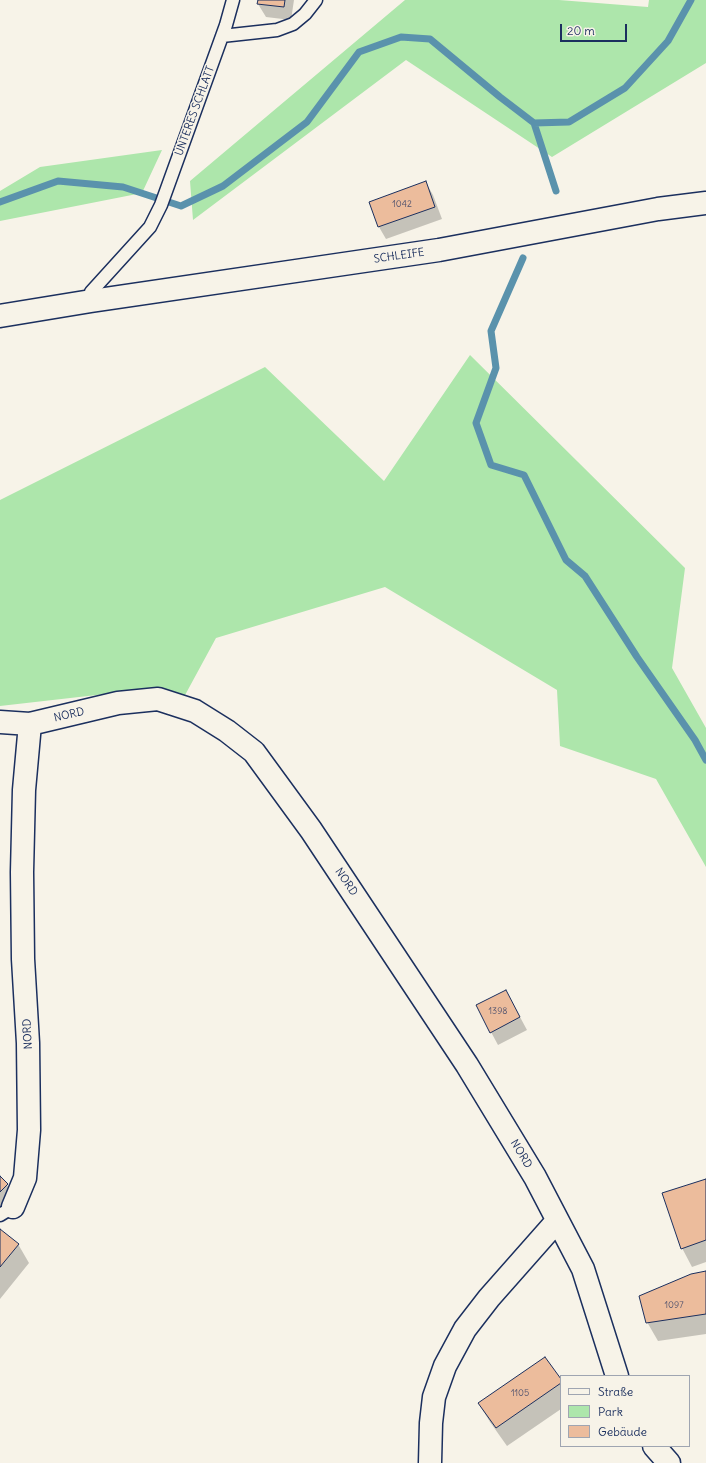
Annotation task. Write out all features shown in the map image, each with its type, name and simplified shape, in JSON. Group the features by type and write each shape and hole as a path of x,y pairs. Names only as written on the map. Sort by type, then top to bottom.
{"street":[{"name":"SCHLEIFE","path":"0,316 91,301 439,250 658,210 706,203"},
{"name":"NORD","path":"0,722 30,724 118,704 158,699 195,711 227,731 254,752 312,830 468,1065 535,1177 583,1269 617,1375"},
{"name":"NORD","path":"6,1211 25,1178 29,1130 28,1043 23,959 22,872 24,790 30,724"},
{"path":"430,1463 431,1423 434,1397 445,1366 465,1329 557,1221"},
{"path":"655,1447 669,1463"}],"lane":[{"name":"UNTERES SCHLATT","path":"91,301 91,292 150,227 161,206 222,36 233,0"},
{"path":"222,36 277,30 293,24 305,14 316,0"}],"green space":[{"path":"405,0 559,0 648,7 649,0 706,0 706,63 552,157 406,60 193,220 190,181"},
{"path":"162,150 142,193 0,221 0,191 40,167"},
{"path":"470,355 685,568 672,668 706,728 706,867 656,779 560,746 557,690 385,587 216,638 184,697 123,692 0,706 0,500 265,367 384,481"}],"building":[{"path":"258,0 285,0 284,7 257,4"},
{"path":"426,181 435,207 378,227 369,202"},
{"path":"506,990 520,1017 490,1033 476,1005"},
{"path":"0,1176 8,1184 0,1192"},
{"path":"706,1179 706,1240 681,1249 662,1193"},
{"path":"0,1229 19,1244 0,1267"},
{"path":"706,1271 706,1314 646,1323 639,1296 691,1274"},
{"path":"545,1357 560,1378 560,1384 496,1428 478,1403"}],"waterway":[{"path":"0,202 58,181 123,187 181,206 223,186 307,122 359,52 401,37 430,39 534,123 569,122 625,88 668,41 691,0"},
{"path":"534,123 556,191"},
{"path":"523,258 491,331 496,368 476,423 491,465 524,475 566,560 585,576 637,657 695,740 706,760"}]}
